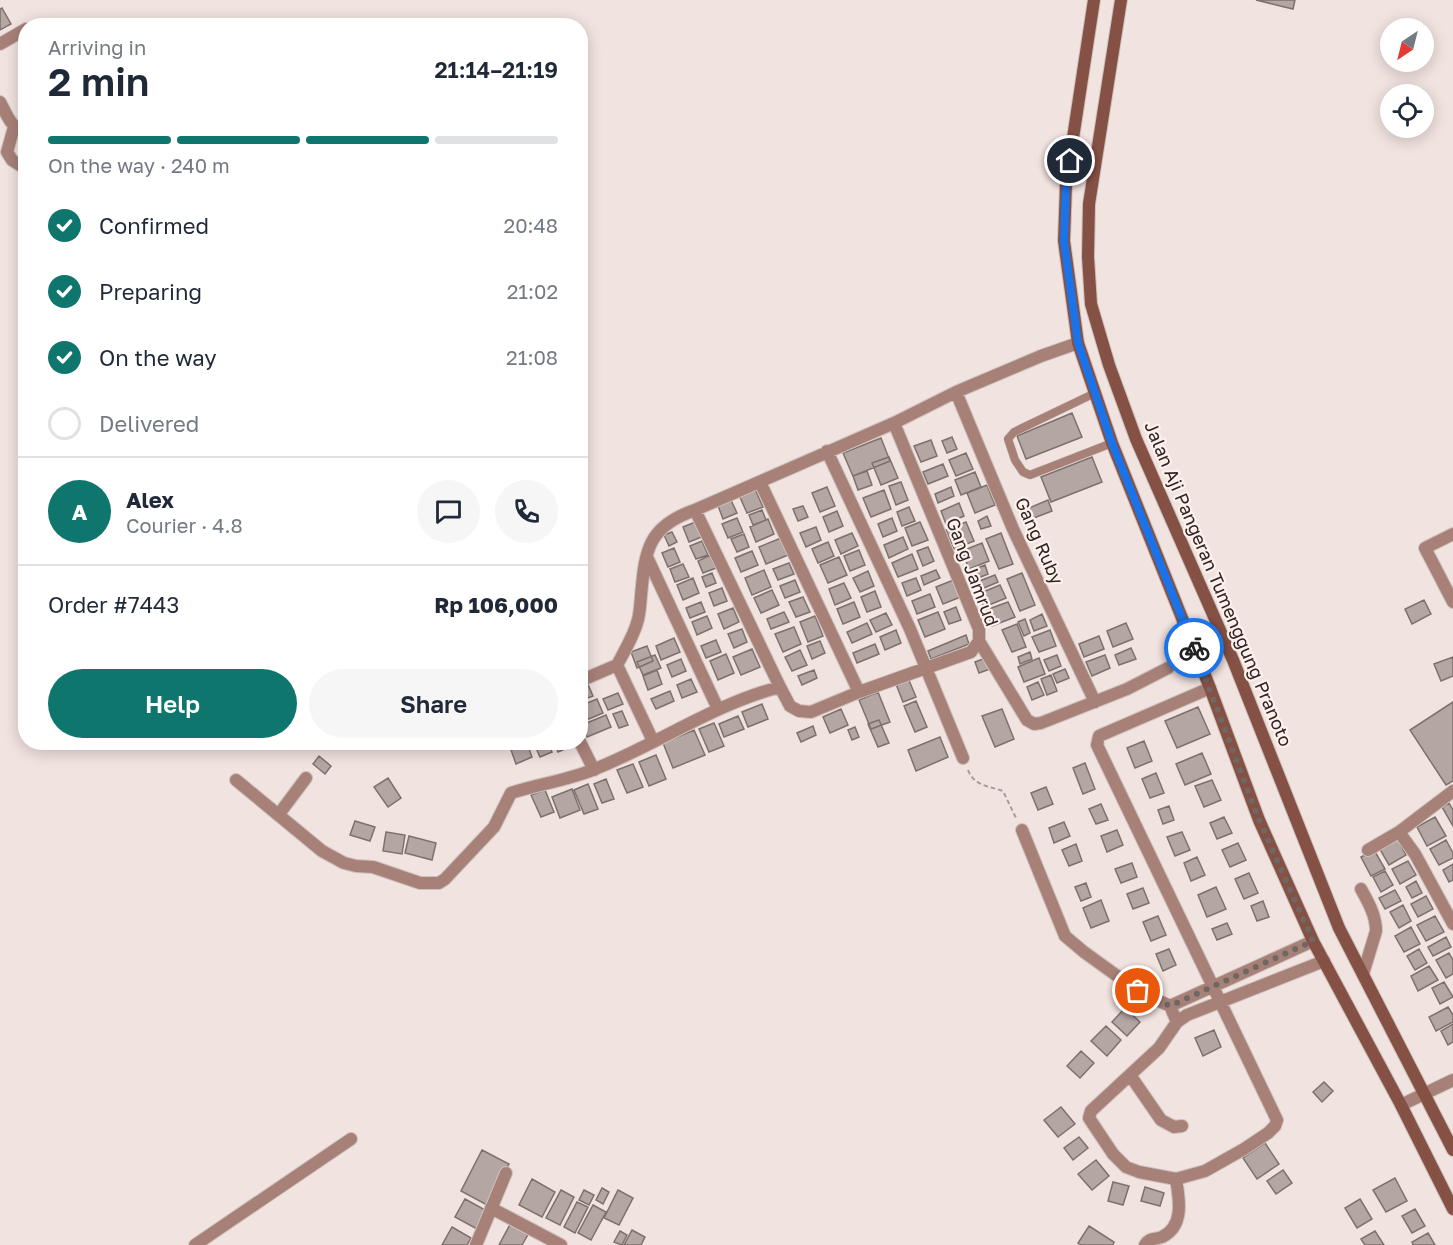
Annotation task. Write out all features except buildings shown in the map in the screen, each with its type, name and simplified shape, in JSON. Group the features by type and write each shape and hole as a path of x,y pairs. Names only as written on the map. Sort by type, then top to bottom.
{"main road":[{"path":"1094,0 1066,184 1064,241 1078,343 1112,443 1210,688 1259,820 1313,941 1401,1105 1453,1209"},
{"name":"Jalan Aji Pangeran Tumenggung Pranoto","path":"1121,0 1089,204 1088,257 1091,304 1109,365 1136,439 1233,660 1339,928 1453,1150"}],"street":[{"path":"0,44 18,34"},
{"path":"0,102 18,125"},
{"path":"18,132 7,152 18,164"},
{"path":"588,678 617,665 638,623 647,557 657,532 676,517 894,423 956,392 1078,343"},
{"name":"Gang Ruby","path":"956,392 1013,529 1095,702"},
{"name":"Gang Jamrud","path":"894,423 979,628 979,641 1027,720 1034,724 1041,723 1095,702"},
{"path":"827,452 910,629 963,758"},
{"path":"760,482 859,693"},
{"path":"695,510 780,687 790,706 799,711 811,712 971,652 979,641"},
{"path":"1453,534 1425,548 1453,602"},
{"path":"647,557 718,709"},
{"path":"617,665 652,741"},
{"path":"1095,702 1168,668"},
{"path":"236,780 322,851 344,863 356,867 373,867 420,883 439,883 494,827 511,793 594,770 718,709 763,691 780,687"},
{"path":"1210,688 1099,736 1097,745 1219,1003 1276,1120 1275,1126 1244,1149 1206,1171 1176,1179 1139,1172 1126,1167 1113,1154 1089,1118 1091,1110 1159,1048 1177,1022 1187,1015 1219,1003 1324,961"},
{"path":"584,750 594,770"},
{"path":"279,814 306,778"},
{"path":"1368,850 1399,832 1453,791"},
{"path":"1022,830 1065,936 1138,991 1170,1006 1177,1022"},
{"path":"1399,832 1453,924"},
{"path":"1361,889 1375,916 1376,924 1363,974"},
{"path":"1170,1006 1313,941"},
{"path":"1130,1075 1161,1120 1174,1127 1182,1126"},
{"path":"1401,1105 1453,1080"},
{"path":"195,1245 351,1139"},
{"path":"476,1245 506,1173"},
{"path":"1145,1245 1151,1238 1161,1237 1175,1222 1180,1210 1176,1179"},
{"path":"491,1208 561,1245"}],"lane":[{"path":"1095,393 1014,432 1008,439 1009,447 1020,469 1030,475 1112,443"}],"path":[{"path":"963,758 970,777 980,785 1003,790 1022,830"}],"way so far":[{"path":"1138,991 1170,1006 1313,941 1259,820 1194,648"}],"route":[{"path":"1070,161 1066,184 1064,241 1078,343 1112,443 1194,648"}]}
